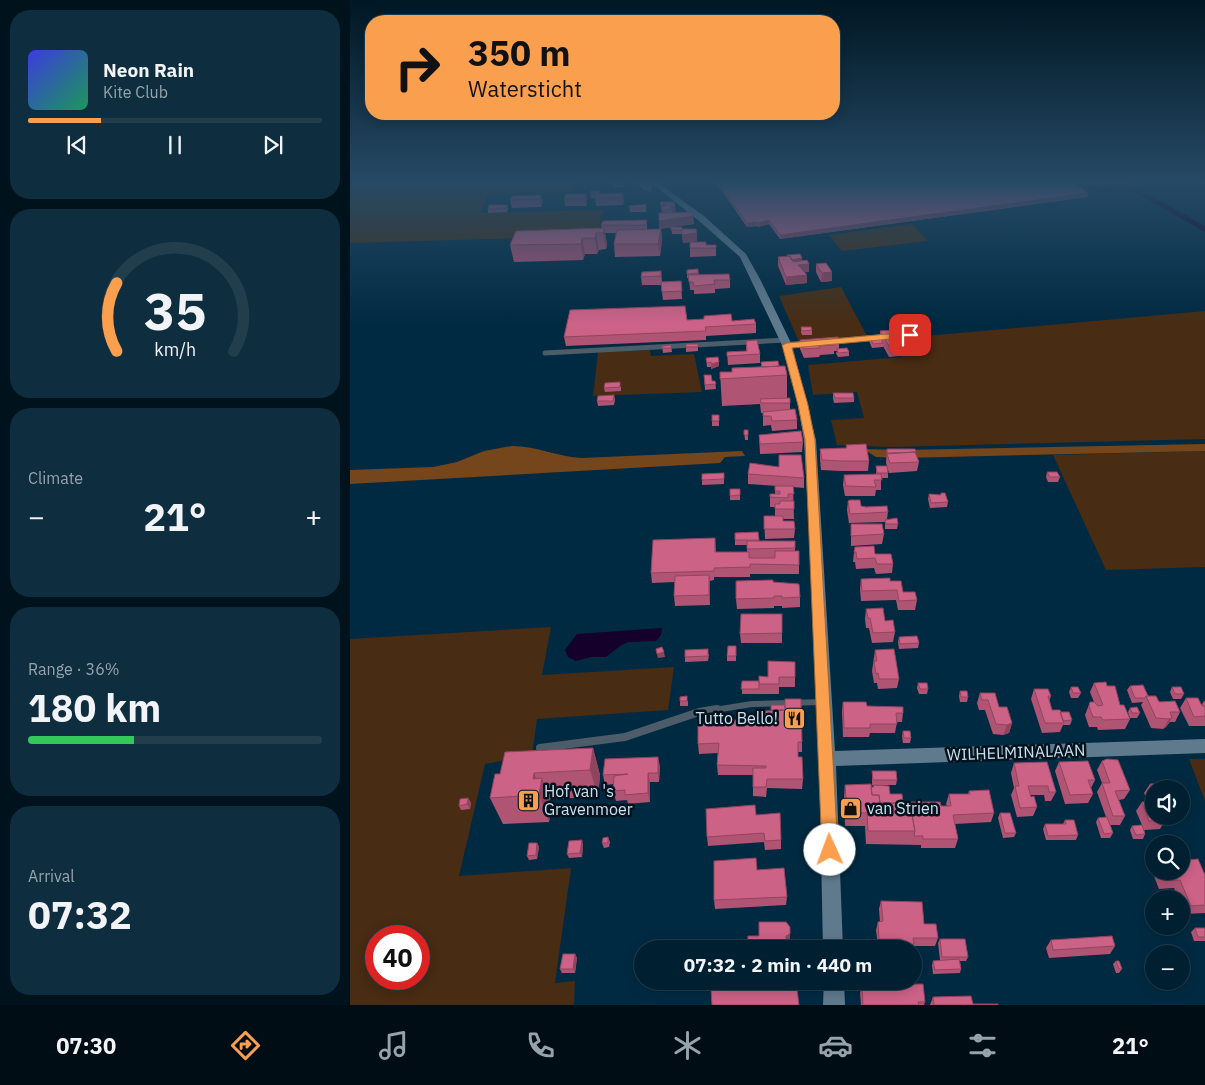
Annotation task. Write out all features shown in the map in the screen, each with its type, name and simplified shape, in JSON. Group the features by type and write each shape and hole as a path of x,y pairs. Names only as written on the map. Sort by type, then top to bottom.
{"street":[{"path":"714,230 743,256 761,289 786,343 803,405 810,440 827,759 833,940"},
{"path":"786,343 910,335"},
{"name":"WILHELMINALAAN","path":"827,759 1205,746"},
{"path":"834,990 834,1005"}],"lane":[{"path":"545,353 786,343"},
{"path":"540,748 625,737 699,712 752,704 824,702"}],"shaded area":[{"path":"350,230 598,230 597,236 350,243"},
{"path":"867,230 918,230 928,241 842,251 829,235"},
{"path":"841,287 867,336 799,342 779,296"},
{"path":"1205,311 1205,439 891,447 837,445 831,420 864,418 857,392 813,395 808,365 902,357 893,339"},
{"path":"650,350 651,356 694,354 702,392 593,396 598,352"},
{"path":"1205,444 1205,451 901,458 876,457 863,449 900,450"},
{"path":"521,446 564,456 582,458 742,451 745,456 725,457 720,463 350,484 350,470 433,467 457,462 484,451"},
{"path":"1205,451 1205,567 1106,570 1053,455"},
{"path":"551,627 542,675 674,667 668,710 537,719 532,755 485,764 459,876 571,868 555,983 575,981 574,1005 350,1005 350,639"},
{"path":"662,628 661,635 656,641 628,642 606,657 591,657 576,661 568,657 565,650 577,634"},
{"path":"1189,759 1205,759 1205,801"}],"building":[{"path":"604,230 603,233 596,233 595,238 582,238 581,244 510,245 516,231"},
{"path":"617,230 661,230 658,244 614,244"},
{"path":"682,230 696,230 697,233 682,235"},
{"path":"776,230 817,230 780,235"},
{"path":"690,242 706,242 706,245 716,245 716,248 690,248"},
{"path":"800,254 802,258 791,260 790,256 787,256 787,255"},
{"path":"790,256 793,262 807,260 809,264 798,265 807,275 786,277 778,257"},
{"path":"826,263 832,272 822,273 816,264"},
{"path":"698,269 698,273 687,274 687,270"},
{"path":"661,271 661,276 641,277 642,272"},
{"path":"729,274 730,280 714,280 715,284 694,286 693,282 689,282 688,275"},
{"path":"681,281 682,291 662,292 661,282"},
{"path":"685,306 687,320 704,319 704,316 731,314 732,321 754,319 756,324 705,327 706,331 564,337 570,310"},
{"path":"801,327 811,327 812,330 802,331"},
{"path":"894,330 901,347 890,348 880,331"},
{"path":"880,336 883,343 873,344 870,337"},
{"path":"838,337 839,342 833,342 835,345 819,346 820,348 804,349 800,340"},
{"path":"757,340 760,354 727,356 727,352 747,351 746,341"},
{"path":"686,344 698,344 698,347 686,347"},
{"path":"671,345 671,348 662,348 662,346"},
{"path":"923,345 925,349 906,350 904,346"},
{"path":"847,348 849,352 838,353 837,349"},
{"path":"718,357 719,362 707,363 706,358"},
{"path":"778,361 779,366 762,367 761,362"},
{"path":"785,366 787,375 720,379 720,372 732,372 732,368"},
{"path":"704,375 711,375 712,381 715,381 716,384 705,385"},
{"path":"620,382 620,387 604,388 605,383"},
{"path":"833,393 853,393 854,398 835,398"},
{"path":"614,395 613,401 597,401 598,396"},
{"path":"790,398 790,403 761,403 760,399"},
{"path":"795,409 797,420 772,421 771,416 763,416 763,412"},
{"path":"712,415 719,415 719,421 712,421"},
{"path":"744,430 748,430 748,435 744,435"},
{"path":"801,431 803,442 760,444 759,435"},
{"path":"866,444 869,461 822,460 820,449 847,448 846,445"},
{"path":"887,449 915,449 916,452 887,453"},
{"path":"915,452 919,462 890,463 887,454"},
{"path":"779,455 801,455 804,478 748,474 750,463 779,467"},
{"path":"876,466 887,466 888,473 877,473"},
{"path":"1047,472 1057,472 1060,477 1050,477"},
{"path":"724,473 724,479 702,480 702,474"},
{"path":"881,474 882,480 874,480 876,487 846,486 844,475"},
{"path":"775,486 793,486 794,494 788,494 788,498 770,497 770,494 780,494 780,491 775,491"},
{"path":"730,489 740,489 740,495 730,496"},
{"path":"941,493 945,493 948,502 931,503 929,494 941,495"},
{"path":"860,500 861,506 866,507 887,506 888,512 850,514 848,501"},
{"path":"780,501 794,501 794,509 775,509 775,504 780,504"},
{"path":"764,516 783,516 783,521 794,521 795,529 764,529"},
{"path":"897,518 898,524 886,524 885,520"},
{"path":"851,524 882,524 884,534 851,536"},
{"path":"758,532 759,540 735,540 735,533"},
{"path":"715,538 715,552 749,552 749,558 775,558 775,551 799,551 799,565 750,564 750,567 714,568 714,571 651,573 653,540"},
{"path":"747,541 795,541 795,548 747,549"},
{"path":"874,546 875,554 891,554 893,564 877,564 875,558 857,559 856,552 854,552 855,547"},
{"path":"709,575 709,595 674,596 675,576"},
{"path":"890,578 890,581 901,581 903,592 915,592 917,600 899,601 897,590 862,591 861,579"},
{"path":"773,580 773,582 799,584 800,597 782,598 782,596 774,596 774,598 736,599 736,581"},
{"path":"883,608 885,621 893,620 895,632 873,633 866,609"},
{"path":"741,614 782,614 782,633 740,634"},
{"path":"917,636 919,643 900,644 899,637"},
{"path":"728,646 736,646 736,656 727,656"},
{"path":"662,647 664,652 657,654 656,649"},
{"path":"708,649 708,656 685,657 685,650"},
{"path":"894,649 899,679 879,679 878,673 876,674 874,661 877,661 875,650"},
{"path":"768,661 795,662 795,677 779,677 779,684 759,684 759,676 768,677"},
{"path":"742,681 759,681 759,689 741,689"},
{"path":"1106,682 1107,686 1115,686 1120,705 1124,705 1130,719 1103,720 1101,717 1093,717 1089,706 1090,702 1094,702 1098,706 1103,705 1094,683"},
{"path":"918,683 927,683 928,689 920,689"},
{"path":"1143,685 1148,696 1145,698 1135,698 1130,686"},
{"path":"1071,687 1078,687 1081,693 1073,693"},
{"path":"1172,687 1181,687 1184,694 1175,694"},
{"path":"1034,689 1048,689 1051,696 1048,696 1052,710 1060,710 1064,723 1045,723"},
{"path":"960,691 967,691 968,697 961,697"},
{"path":"980,693 995,693 999,707 1007,707 1012,723 1007,725 996,724 988,700 982,700"},
{"path":"687,696 687,701 680,701 680,697"},
{"path":"1146,696 1156,696 1159,702 1175,701 1180,712 1170,712 1172,718 1169,719 1156,718"},
{"path":"1186,698 1198,698 1202,706 1205,706 1205,716 1194,717"},
{"path":"785,699 801,699 802,742 798,742 798,757 802,757 803,779 767,779 766,787 753,787 753,768 766,768 766,766 717,765 719,743 698,744 698,721 765,719 765,711 785,710"},
{"path":"843,702 866,702 867,706 903,707 903,713 896,713 897,724 870,724 870,728 844,728"},
{"path":"771,705 785,705 785,710 771,710"},
{"path":"1137,707 1140,713 1132,713 1130,708"},
{"path":"1060,712 1069,712 1072,720 1063,721"},
{"path":"903,731 910,731 911,738 904,738"},
{"path":"593,748 590,770 534,773 533,779 542,778 539,795 490,798 495,774 500,774 505,752"},
{"path":"658,757 658,773 648,773 648,793 625,795 625,790 613,791 614,776 628,774 603,775 605,759"},
{"path":"1107,759 1118,760 1130,790 1115,791 1125,816 1113,816 1102,783 1110,783 1102,761"},
{"path":"1088,761 1095,780 1088,780 1093,794 1070,795 1059,762"},
{"path":"1047,762 1056,792 1049,792 1048,786 1028,786 1031,797 1034,796 1037,807 1020,808 1015,786 1019,786 1014,763"},
{"path":"872,771 896,771 897,780 873,780"},
{"path":"871,784 872,795 879,795 880,803 897,803 899,815 912,815 915,831 868,831 867,813 847,812 845,785"},
{"path":"873,785 889,786 890,794 902,794 903,802 940,802 941,806 951,806 949,794 970,794 969,791 989,790 994,813 953,815 958,839 923,839 923,836 914,836 912,815 899,815 897,803 880,803 879,795 872,795 871,787 874,787"},
{"path":"468,798 467,804 459,806 460,799"},
{"path":"755,805 756,815 780,813 781,840 765,841 764,833 707,837 706,809"},
{"path":"1000,813 1010,813 1016,833 1005,833"},
{"path":"1107,817 1113,833 1104,834 1098,818"},
{"path":"1065,820 1074,820 1078,835 1048,836 1045,824 1066,824"},
{"path":"1142,825 1145,834 1136,835 1132,826"},
{"path":"608,837 608,843 602,843 603,838"},
{"path":"582,840 580,853 567,854 569,841"},
{"path":"529,843 537,843 536,855 527,856"},
{"path":"756,858 757,870 784,868 787,897 714,900 714,861"},
{"path":"1198,859 1205,873 1205,905 1191,906 1190,890 1184,890 1180,880 1190,880 1190,860"},
{"path":"881,901 922,902 924,924 936,924 938,938 913,938 913,940 879,939 878,922 883,921"},
{"path":"759,922 786,922 790,927 790,934 786,936 786,940 748,940 748,936 759,936"},
{"path":"1195,928 1205,928 1205,937 1198,937"},
{"path":"1112,936 1115,946 1053,950 1051,940"},
{"path":"940,939 965,939 968,957 942,957"},
{"path":"563,954 575,954 573,969 560,969"},
{"path":"959,959 961,969 935,970 933,961"},
{"path":"1116,961 1119,961 1122,969 1119,969"},
{"path":"922,984 925,1002 918,1002 919,1005 863,1005 862,990 922,990"},
{"path":"711,990 797,990 799,1005 712,1005"},
{"path":"971,996 973,1004 998,1005 934,1005 933,997"}],"place":[{"name":"Tutto Bello!","path":"794,718"},
{"name":"Hof van 's Gravenmoer","path":"528,800"},
{"name":"van Strien","path":"851,808"}],"route":[{"path":"830,850 810,440 787,345 910,335"}]}
